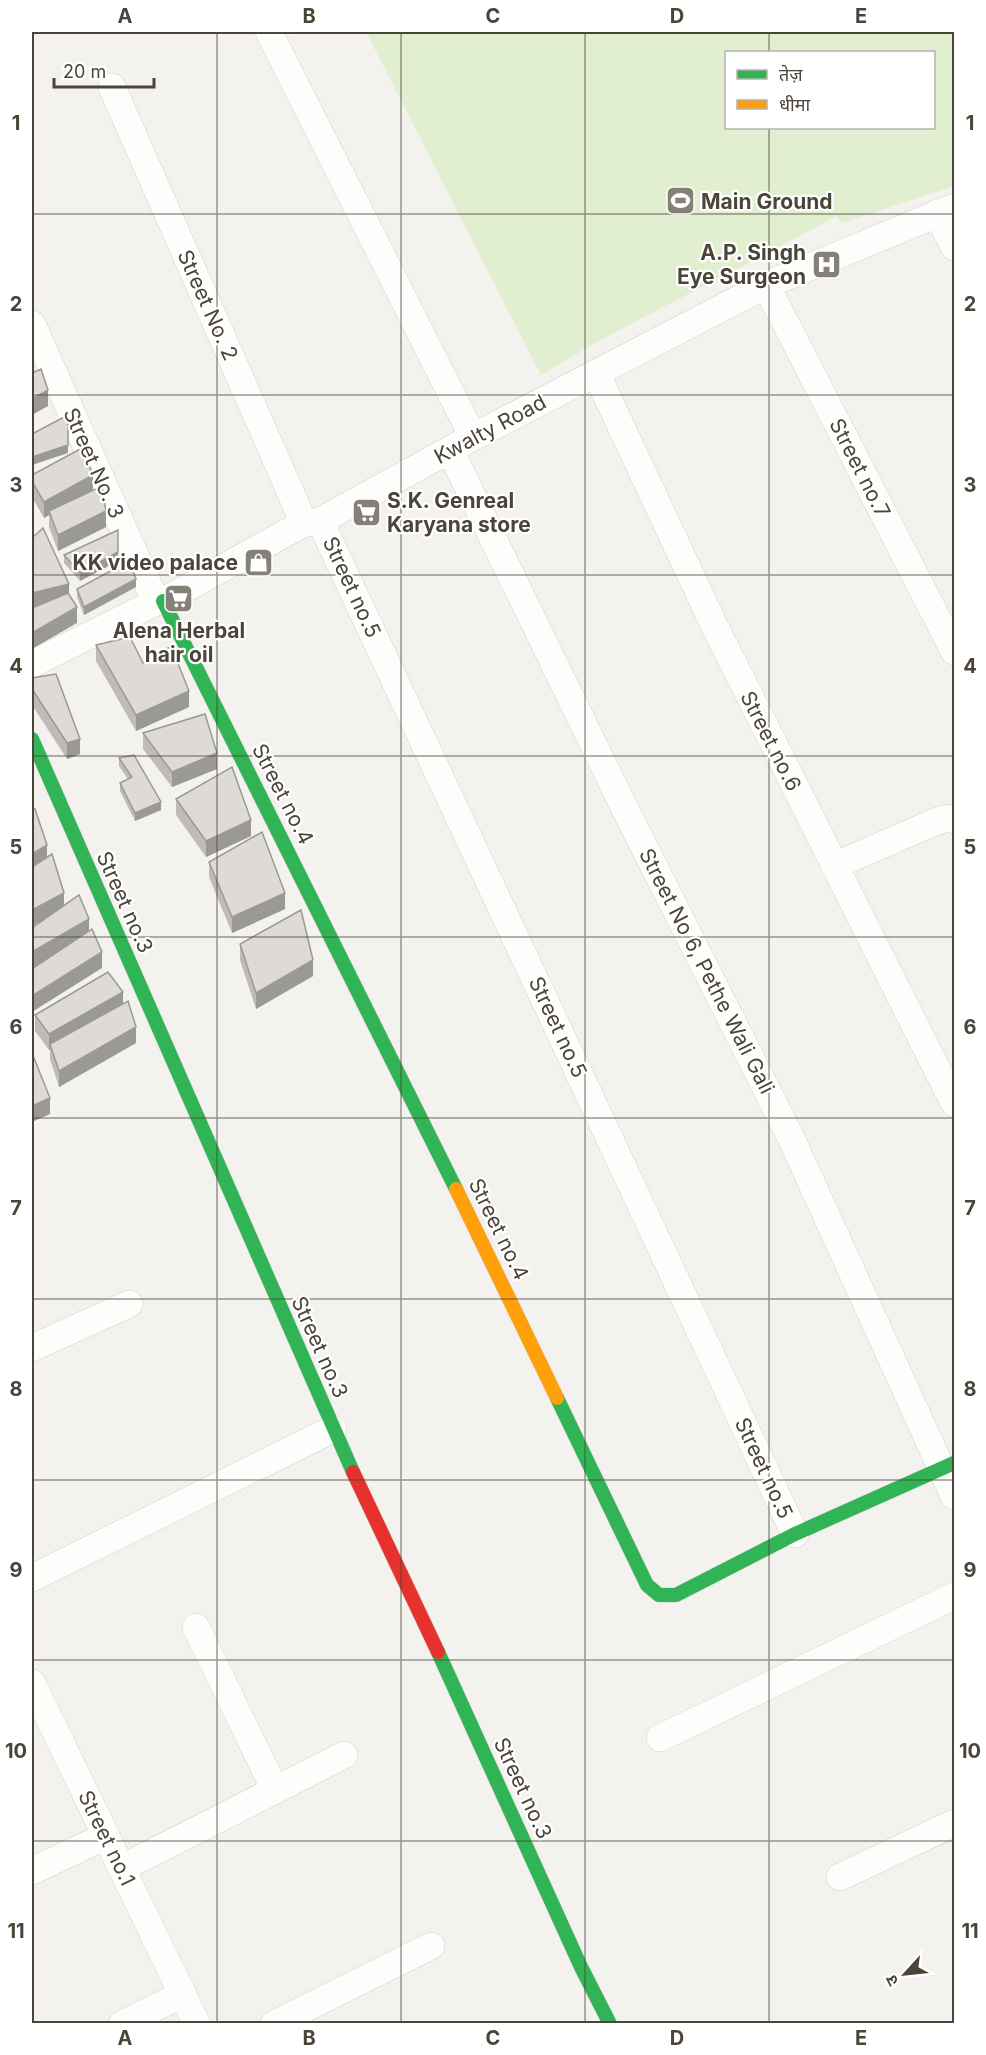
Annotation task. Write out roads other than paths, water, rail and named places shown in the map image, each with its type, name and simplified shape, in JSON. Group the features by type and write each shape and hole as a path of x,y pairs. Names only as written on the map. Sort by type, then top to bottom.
{"street":[{"path":"270,32 474,437"},
{"name":"Street No. 2","path":"112,87 312,522"},
{"path":"946,210 954,247"},
{"name":"Kwalty Road","path":"32,664 159,602 766,285 946,210"},
{"name":"Street no.7","path":"766,285 954,651"},
{"name":"Street No. 3","path":"32,324 159,602"},
{"name":"Street no.6","path":"596,373 715,627 954,1103"},
{"name":"Street No 6, Pethe Wali Gali","path":"450,450 624,807 792,1140 948,1466 954,1496"},
{"name":"Street no.5","path":"312,522 795,1534"},
{"name":"Street no.4","path":"159,602 464,1205 647,1585 659,1595 676,1595 795,1534 948,1466"},
{"name":"Street no.3","path":"32,739 333,1430 451,1681 581,1967 610,2024"},
{"path":"834,866 942,819 954,820"},
{"path":"32,1348 129,1304"},
{"path":"32,1578 333,1430"},
{"path":"660,1738 954,1596"},
{"path":"196,1627 275,1790"},
{"name":"Street no.1","path":"35,1700 106,1836 198,2024"},
{"path":"122,1868 344,1755"},
{"path":"840,1877 954,1823"},
{"path":"32,1871 106,1836"},
{"path":"274,2024 431,1946"},
{"path":"122,2024 183,1994"}],"place":[{"name":"Main Ground","path":"680,201"},
{"name":"A.P. Singh Eye Surgeon","path":"827,264"},
{"name":"S.K. Genreal Karyana store","path":"366,512"},
{"name":"KK video palace","path":"259,562"},
{"name":"Alena Herbal hair oil","path":"179,599"}]}
